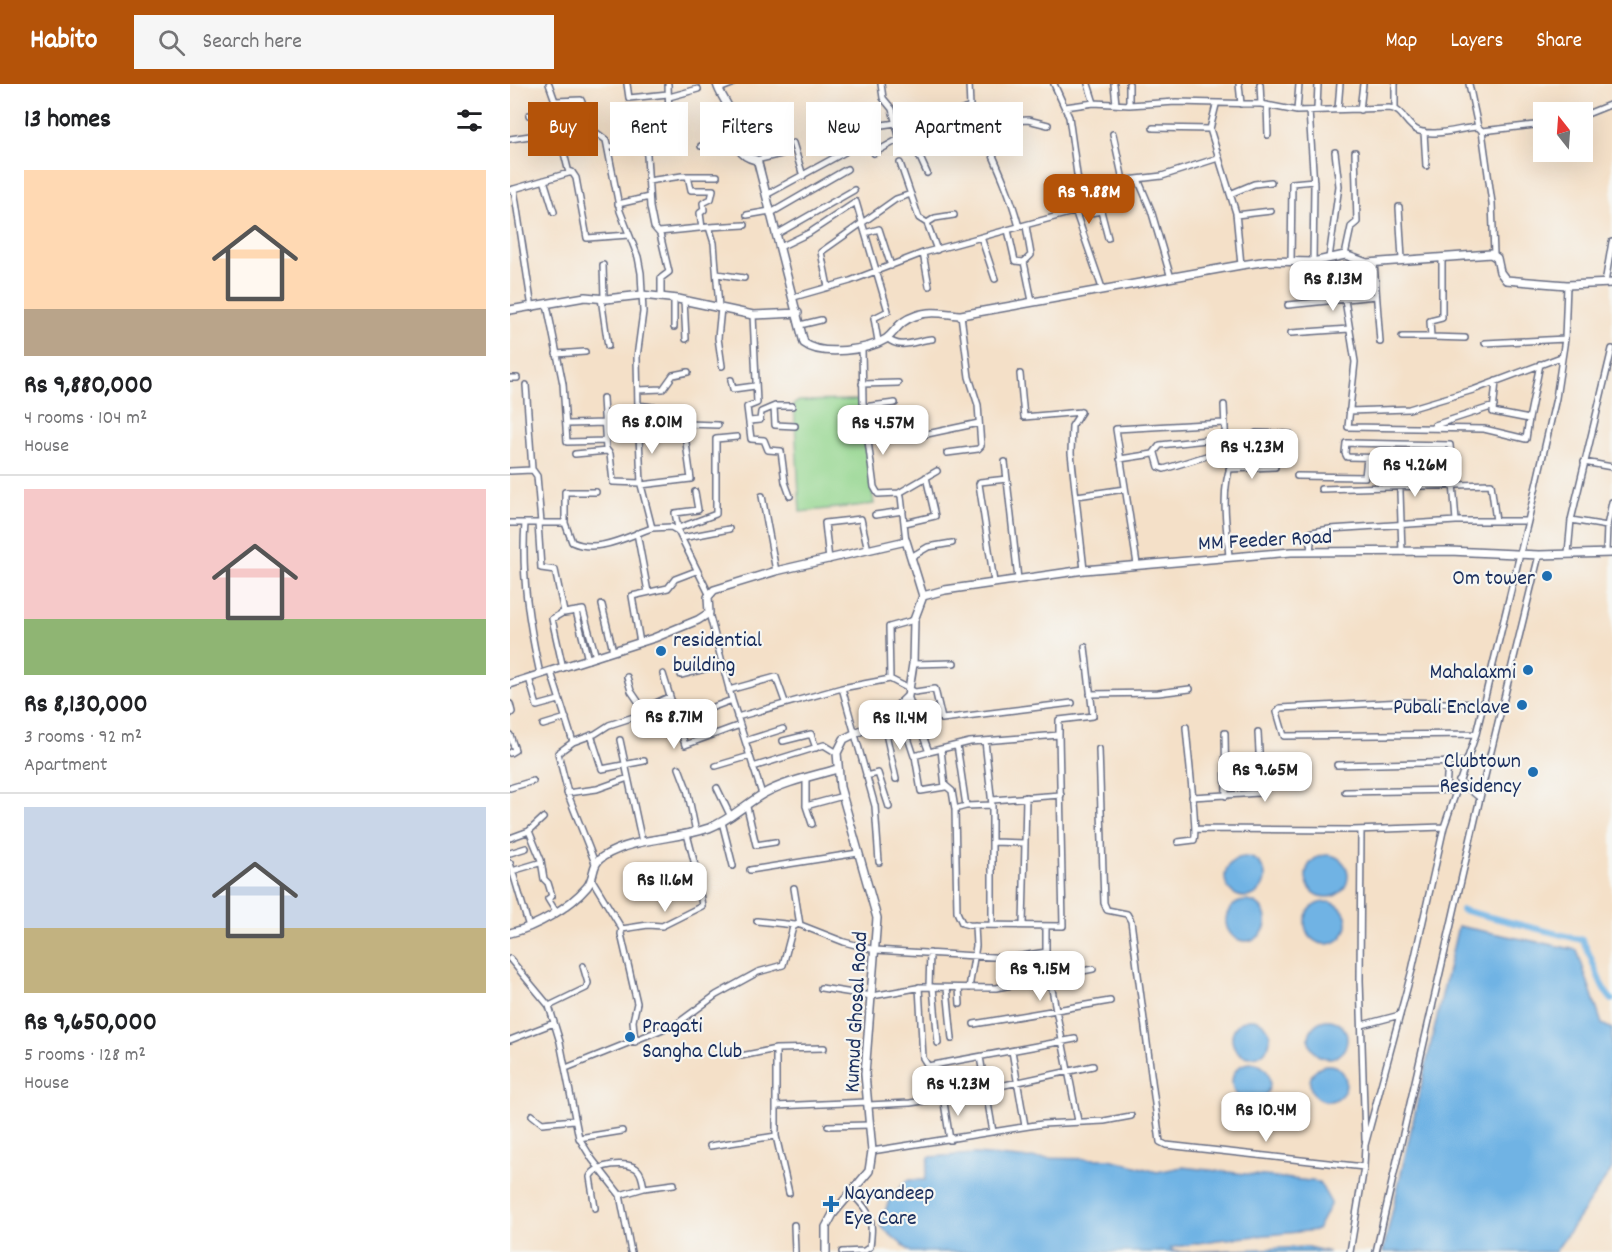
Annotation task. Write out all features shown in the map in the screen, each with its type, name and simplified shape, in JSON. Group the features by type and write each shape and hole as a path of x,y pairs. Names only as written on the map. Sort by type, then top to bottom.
{"street":[{"path":"549,84 555,101 581,100 594,132 606,140 618,204 638,257 642,294 642,333 637,357 641,484 652,528"},
{"path":"627,84 628,98 669,95 698,89"},
{"path":"661,297 661,278 669,272 659,232 654,227 649,197 645,121 669,116 668,84"},
{"path":"725,102 718,87 732,84"},
{"path":"881,84 883,98 893,112"},
{"path":"969,84 970,102"},
{"path":"1054,84 1065,107 1072,131 1077,186 1081,203 1078,211 1102,288"},
{"path":"1088,84 1094,103"},
{"path":"1114,84 1116,104"},
{"path":"1129,84 1129,105"},
{"path":"1239,84 1241,104"},
{"path":"1260,84 1268,135"},
{"path":"1298,111 1299,84"},
{"path":"1317,109 1318,84"},
{"path":"1338,109 1340,84"},
{"path":"1360,110 1363,84"},
{"path":"1395,84 1395,108 1411,126 1424,132 1533,125"},
{"path":"1469,84 1480,129 1492,203 1494,254 1500,272 1506,280 1567,285 1609,283 1612,242"},
{"path":"1065,107 1094,103 1129,105 1176,102 1264,105 1298,111 1395,108"},
{"path":"1593,112 1612,104"},
{"path":"1216,105 1210,129 1236,215 1240,265"},
{"path":"1309,111 1314,180 1313,262"},
{"path":"1023,120 1048,125"},
{"path":"1153,128 1210,129"},
{"path":"1424,132 1426,166"},
{"path":"1113,134 1124,180"},
{"path":"510,139 528,136"},
{"path":"794,146 803,176"},
{"path":"1329,258 1339,186 1335,152"},
{"path":"1345,255 1351,227 1357,222 1355,152"},
{"path":"565,156 569,173"},
{"path":"743,156 756,160 773,156"},
{"path":"766,195 838,156"},
{"path":"919,156 927,173"},
{"path":"992,156 1000,179 1009,190 1031,255 1024,262"},
{"path":"1077,186 1162,176 1218,158"},
{"path":"756,160 794,297 804,344 821,350 862,349 886,338 897,325 915,316 934,312 962,315 1102,288 1268,261 1313,262 1345,255 1357,260 1374,262 1494,254"},
{"path":"900,163 919,218 927,223 937,250"},
{"path":"747,215 771,212 847,169"},
{"path":"532,308 512,190 574,173 586,238 629,235"},
{"path":"648,182 688,176 717,176"},
{"path":"688,176 691,190 713,190 711,199 703,203 704,210 700,213 702,228"},
{"path":"1138,179 1151,210 1171,278"},
{"path":"544,180 554,212"},
{"path":"1292,262 1292,183 1314,180"},
{"path":"1230,194 1254,184 1271,182"},
{"path":"777,234 854,190"},
{"path":"828,287 821,252 896,199 911,194"},
{"path":"618,204 649,197"},
{"path":"780,246 809,233 856,202 888,311 874,318 878,341"},
{"path":"1399,207 1402,259"},
{"path":"794,297 876,272 923,253 1078,211 1085,214 1101,211 1108,238"},
{"path":"1236,215 1271,211"},
{"path":"927,223 935,218 954,215"},
{"path":"659,232 745,225"},
{"path":"709,227 714,243 717,274 720,307 718,338 722,366"},
{"path":"865,233 879,229 891,266"},
{"path":"1008,230 1015,261 1024,262"},
{"path":"981,237 994,279"},
{"path":"923,253 929,286"},
{"path":"1431,337 1430,321 1442,318 1442,257"},
{"path":"1357,260 1358,298"},
{"path":"1024,262 1032,301"},
{"path":"1374,262 1380,342"},
{"path":"603,265 603,298 608,346"},
{"path":"717,274 744,278"},
{"path":"1365,1145 1400,1016 1444,827 1476,734 1528,521 1556,398 1565,339 1567,285"},
{"path":"510,310 585,297 603,298 642,294 674,298 753,315 798,313"},
{"path":"1288,305 1376,296"},
{"path":"674,298 674,327"},
{"path":"684,300 686,339"},
{"path":"1344,300 1355,362 1348,427 1484,429 1526,439 1540,364"},
{"path":"547,304 568,424 568,443 606,441"},
{"path":"753,315 757,404 747,407 751,441 765,440 768,450 781,451 785,482 790,496"},
{"path":"946,453 980,448 978,405 969,376 962,315"},
{"path":"800,324 821,320"},
{"path":"1291,333 1349,329"},
{"path":"1401,337 1465,338"},
{"path":"886,338 895,345 932,339"},
{"path":"1485,343 1565,339"},
{"path":"862,349 863,407 876,493 899,493 937,471"},
{"path":"1568,553 1571,520 1612,349"},
{"path":"556,354 585,352"},
{"path":"1349,411 1409,409 1562,357"},
{"path":"638,390 663,389 673,375 688,372"},
{"path":"1020,374 1024,417 1081,412 1072,426 1071,453 1084,570"},
{"path":"730,380 733,389 755,386"},
{"path":"1496,381 1493,412 1529,419"},
{"path":"1604,382 1612,383"},
{"path":"862,384 898,383"},
{"path":"526,385 532,470 537,476 541,568 556,571 564,613"},
{"path":"603,398 607,451 610,454 613,482 641,484 691,479 686,442"},
{"path":"863,407 895,403"},
{"path":"638,405 659,408 663,417 686,424 718,425"},
{"path":"1224,405 1226,450 1232,462"},
{"path":"748,421 759,420 761,412 774,406 792,406"},
{"path":"774,406 775,425 795,426"},
{"path":"1435,424 1494,406"},
{"path":"604,416 638,415"},
{"path":"568,424 604,423"},
{"path":"868,440 908,438 979,423"},
{"path":"1137,564 1116,430 1118,428 1224,423"},
{"path":"1229,557 1224,493 1232,462 1256,433 1290,434"},
{"path":"596,492 565,492 564,523 572,542 578,545 591,546 619,542 652,528 677,529 716,513 716,440 737,436"},
{"path":"1225,438 1160,445 1155,453 1159,467 1164,469 1226,450"},
{"path":"1402,552 1397,459 1346,456 1346,443 1449,444 1456,521"},
{"path":"575,454 607,451"},
{"path":"1120,459 1155,453"},
{"path":"1297,476 1364,477 1367,472 1366,458"},
{"path":"1005,462 1018,579"},
{"path":"1584,462 1612,468"},
{"path":"1229,469 1275,467"},
{"path":"510,471 532,470"},
{"path":"905,523 935,516 926,477"},
{"path":"994,582 979,484 1007,479"},
{"path":"1321,489 1492,484 1496,520"},
{"path":"1077,496 1125,489"},
{"path":"695,492 698,510 675,513 677,529 709,594 709,613 729,690 762,794"},
{"path":"899,493 906,541 923,596 914,620 913,664 909,693 929,752"},
{"path":"762,496 776,571"},
{"path":"1609,552 1607,526 1612,502"},
{"path":"875,515 903,511"},
{"path":"829,560 825,523 861,519 868,550"},
{"path":"1571,520 1607,526"},
{"path":"1310,552 1311,534 1315,531 1456,521 1528,521"},
{"path":"510,523 564,523"},
{"path":"525,524 523,553 525,592 540,674"},
{"path":"682,538 729,529"},
{"path":"637,533 648,592"},
{"path":"709,594 776,571 906,541"},
{"path":"911,557 928,547 952,543"},
{"name":"MM Feeder Road","path":"923,596 935,591 1084,570 1229,557 1310,552 1539,555 1609,552"},
{"path":"1376,1252 1480,798 1539,555"},
{"path":"640,643 632,598 668,588 673,580 696,571"},
{"path":"602,605 613,651"},
{"path":"576,611 588,660"},
{"path":"563,668 552,619 564,613 584,612 596,657"},
{"path":"510,684 640,643 698,620 709,613"},
{"path":"890,679 889,627 914,620"},
{"path":"940,749 946,786 952,791 955,809 957,912 962,923 1059,927 1064,925 1059,720 1092,717 1085,647"},
{"path":"913,664 954,663"},
{"path":"681,675 724,664"},
{"path":"551,672 573,742"},
{"path":"663,674 685,745 740,725"},
{"path":"529,678 537,706 559,700"},
{"path":"627,678 631,691 644,710"},
{"path":"729,690 777,678 785,702"},
{"path":"737,717 785,702 890,679 910,687 909,693 898,707 883,720 844,739 837,753 826,745 753,767"},
{"path":"842,688 875,806 879,862"},
{"path":"909,693 936,689 942,718 1072,703"},
{"path":"1090,694 1158,693 1190,689"},
{"path":"510,933 543,922 588,886 591,878 595,863 567,793 558,754 573,742 609,725 637,716 669,697"},
{"path":"652,730 732,700"},
{"path":"510,704 512,712 510,714"},
{"path":"1476,734 1284,736 1281,734 1277,712 1280,708 1326,705 1484,704"},
{"path":"898,707 915,756 921,791 946,786"},
{"path":"543,725 566,718"},
{"path":"883,720 896,779"},
{"path":"1178,842 1194,840 1197,829 1186,727"},
{"path":"745,741 783,729"},
{"path":"1192,797 1255,795 1261,790 1258,732"},
{"path":"1225,733 1226,796"},
{"path":"783,741 811,734 816,748"},
{"path":"915,756 957,745 1059,734"},
{"path":"510,735 515,751 510,753"},
{"path":"591,735 602,769 644,761"},
{"path":"620,740 642,842"},
{"path":"985,741 992,802 992,924"},
{"path":"957,745 966,806"},
{"path":"1099,749 1104,903 1107,910 1127,914 1131,921 1160,1142 1166,1145 1364,1167"},
{"name":"Kumud Ghosal Road","path":"837,753 837,769 843,796 877,918 865,1074 872,1150"},
{"path":"716,766 750,756"},
{"path":"1446,789 1448,762"},
{"path":"1337,765 1466,762"},
{"path":"679,768 687,789 696,832"},
{"path":"595,863 612,852 642,842 696,832 722,822 747,807 762,794 837,769"},
{"path":"866,776 878,773 889,807"},
{"path":"567,793 597,789 628,778"},
{"path":"806,779 806,806 812,824"},
{"path":"510,789 533,781"},
{"path":"1459,781 1480,798"},
{"path":"717,788 731,817"},
{"path":"1345,792 1456,789"},
{"path":"955,809 1026,797 1061,795"},
{"path":"806,806 843,796"},
{"path":"1023,925 1026,797"},
{"path":"747,807 756,844 775,842"},
{"path":"510,838 529,831 543,818"},
{"path":"722,822 733,866"},
{"path":"1197,829 1360,830 1444,827"},
{"path":"1350,1252 1364,1167 1365,1145 1360,830"},
{"path":"529,831 552,896 548,900 556,912"},
{"path":"622,929 665,925 701,908 697,872 687,834"},
{"path":"993,842 1025,843"},
{"path":"510,853 526,848"},
{"path":"750,870 858,853"},
{"path":"510,863 529,927"},
{"path":"512,870 539,863"},
{"path":"591,878 622,929 621,934 638,1006 633,1021 635,1042"},
{"path":"566,1068 678,1023 716,995 758,972 783,965 798,925 794,888"},
{"path":"757,921 798,925 844,942 875,950 1010,958 1046,952"},
{"path":"969,988 975,955 975,925"},
{"path":"1046,926 1046,952 1050,979 1071,1073 1078,1121"},
{"path":"930,953 931,987 938,1043"},
{"path":"510,960 549,1006 566,1068 579,1138 620,1194 631,1252"},
{"path":"549,1006 586,988 588,982 583,966"},
{"path":"821,988 872,996 919,987 996,988 1094,969"},
{"path":"919,987 924,1064 928,1066 1076,1039"},
{"path":"947,988 952,1040"},
{"path":"959,988 960,1004"},
{"path":"974,1024 1110,1000"},
{"path":"1362,1025 1400,1016"},
{"path":"510,1040 554,1023"},
{"path":"741,1056 776,1049 824,1048"},
{"path":"776,1049 776,1136 789,1193"},
{"path":"1012,1051 1025,1126"},
{"path":"980,1058 993,1132"},
{"path":"938,1065 950,1140"},
{"path":"776,1106 910,1103 1071,1073 1093,1066"},
{"path":"532,1115 539,1123 574,1120"},
{"path":"826,1252 826,1227 833,1214 869,1171 872,1150 950,1140 1025,1126 1131,1116"},
{"path":"828,1125 870,1125"},
{"path":"579,1138 622,1131"},
{"path":"710,1146 776,1136"},
{"path":"595,1208 590,1177 593,1171 622,1164 633,1167 639,1172 644,1188"},
{"path":"620,1194 674,1184"},
{"path":"842,1252 864,1251 870,1247 872,1220 865,1207 852,1194"},
{"path":"794,1225 795,1252"}],"green space":[{"path":"799,401 860,401 874,504 800,512 794,404"}],"water":[{"path":"1327,855 1342,861 1348,876 1342,891 1327,897 1312,891 1306,876 1312,861"},
{"path":"1245,857 1253,858 1259,863 1264,869 1264,885 1259,891 1253,896 1245,897 1237,896 1231,891 1226,885 1225,877 1226,869 1231,863 1237,858"},
{"path":"1246,901 1254,902 1260,907 1265,913 1265,929 1260,935 1254,940 1246,941 1238,940 1232,935 1227,929 1226,921 1227,913 1232,907 1238,902"},
{"path":"1326,902 1341,908 1347,923 1341,938 1326,944 1311,938 1305,923 1311,908"},
{"path":"1458,926 1577,950 1602,1024 1612,1029 1612,1169 1555,1252 1383,1252"},
{"path":"1251,1019 1265,1024 1270,1038 1265,1052 1251,1057 1237,1052 1232,1038 1237,1024"},
{"path":"1328,1020 1335,1021 1341,1026 1346,1032 1346,1046 1341,1052 1335,1057 1328,1058 1321,1057 1315,1052 1310,1046 1309,1039 1310,1032 1315,1026 1321,1021"},
{"path":"1251,1063 1258,1064 1264,1069 1269,1075 1269,1089 1264,1095 1258,1100 1251,1101 1244,1100 1238,1095 1233,1089 1232,1082 1233,1075 1238,1069 1244,1064"},
{"path":"1328,1065 1341,1070 1346,1083 1341,1096 1328,1101 1315,1096 1310,1083 1315,1070"},
{"path":"976,1154 1020,1158 1110,1159 1157,1172 1182,1167 1319,1182 1331,1203 1317,1230 1217,1240 1170,1248 1173,1251 1187,1252 911,1252 880,1226 889,1201 907,1180 925,1180 929,1157"},
{"path":"1308,1247 1329,1252 1187,1252"}],"waterway":[{"path":"1462,910 1582,940 1612,1000"}],"place":[{"name":"Om tower","path":"1547,576"},
{"name":"residential building","path":"661,651"},
{"name":"Mahalaxmi","path":"1528,670"},
{"name":"Pubali Enclave","path":"1522,705"},
{"name":"Clubtown Residency","path":"1533,772"},
{"name":"Pragati Sangha Club","path":"630,1037"},
{"name":"Nayandeep Eye Care","path":"831,1204"}]}
